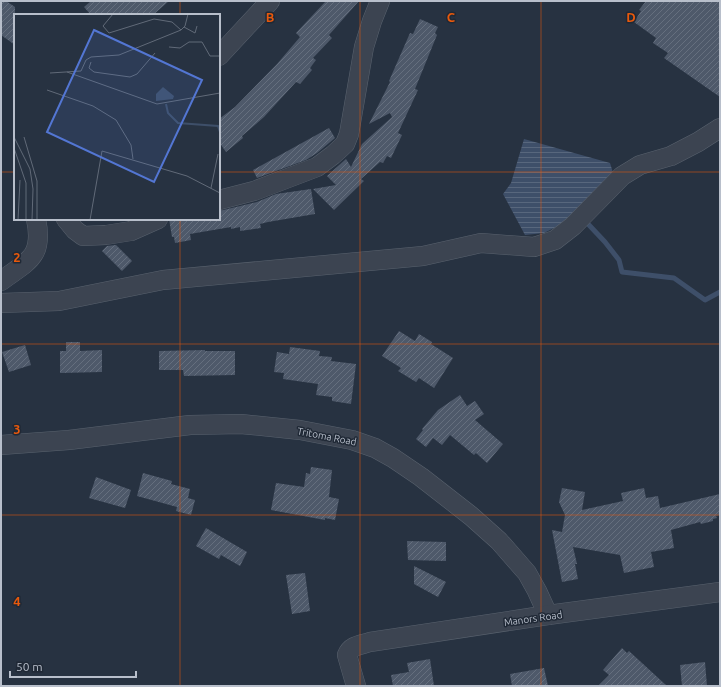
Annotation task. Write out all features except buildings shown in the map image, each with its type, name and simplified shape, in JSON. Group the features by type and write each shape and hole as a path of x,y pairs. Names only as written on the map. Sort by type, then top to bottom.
{"street":[{"path":"220,55 270,1"},
{"path":"220,200 254,191 317,167 345,144 349,134 364,47 380,1"},
{"path":"1,303 59,301 162,280 423,256 481,243 534,247 555,240 573,226 622,176 640,165 671,156 698,142 720,128"},
{"path":"1,281 30,260 36,249 38,241 36,220"},
{"path":"67,220 75,230 83,236 106,235 131,231 156,220"},
{"name":"Tritoma Road","path":"1,444 69,440 190,425 241,424 300,430 352,440 375,448 393,458 427,481 471,516 499,541 527,572 538,591 548,615"},
{"name":"Manors Road","path":"356,686 347,655 348,651 354,647 370,642 548,615 720,592"}],"water":[{"path":"524,139 610,163 614,176 564,223 544,233 525,235 503,194 511,183"}],"waterway":[{"path":"589,225 619,260 622,272 674,278 705,300 720,292"}]}
